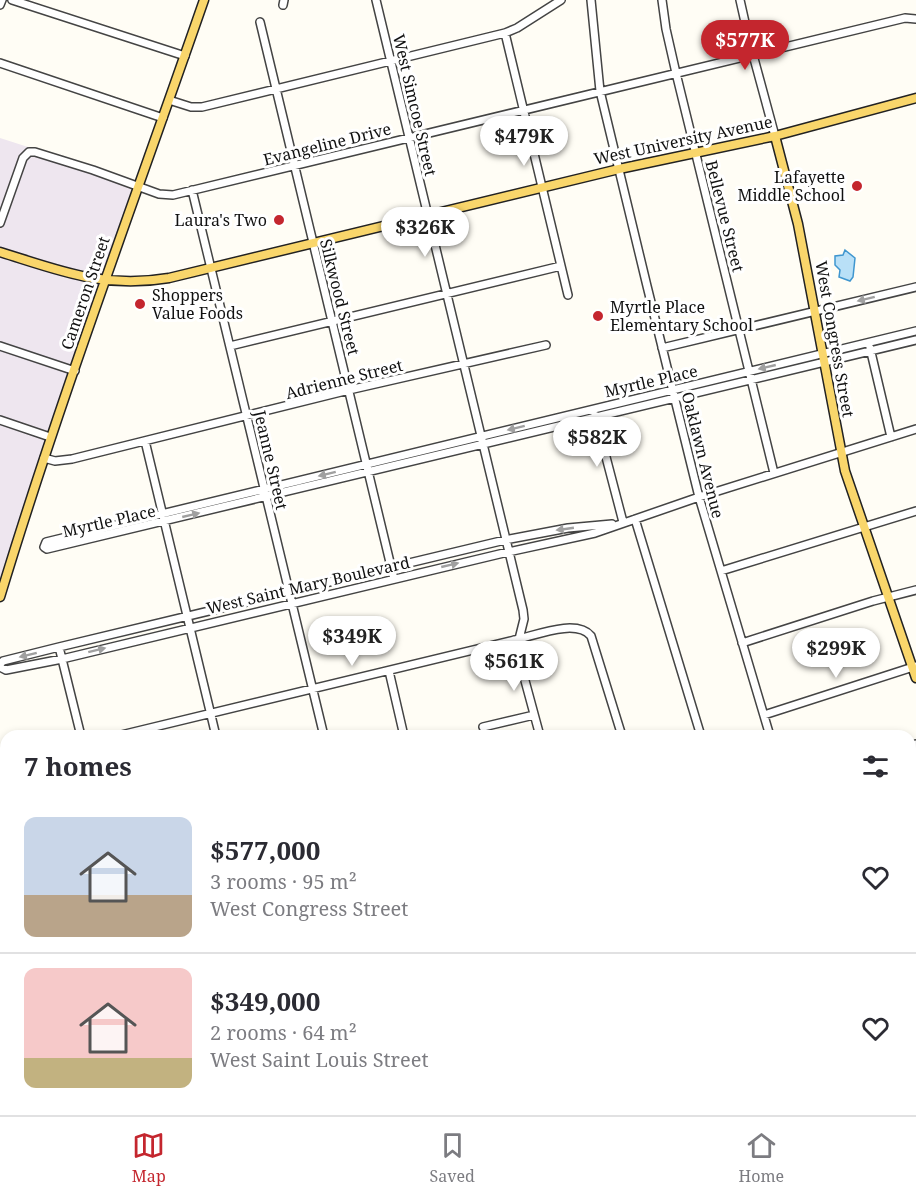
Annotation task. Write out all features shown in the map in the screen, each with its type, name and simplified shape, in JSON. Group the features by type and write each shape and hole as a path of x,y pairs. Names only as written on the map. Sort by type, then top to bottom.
{"main road":[{"name":"Cameron Street","path":"0,597 50,437 204,0"},
{"name":"West University Avenue","path":"0,252 85,278 104,281 159,280 619,169 775,136 916,98"},
{"name":"West Congress Street","path":"775,136 798,224 849,487 916,678"}],"street":[{"path":"0,5 2,0"},
{"path":"12,0 185,56"},
{"name":"West Simcoe Street","path":"376,0 523,610 524,620 517,639"},
{"path":"169,100 196,108 505,33 561,0"},
{"name":"Oaklawn Avenue","path":"591,0 600,91 662,348 699,497 768,730"},
{"name":"Bellevue Street","path":"662,0 676,73 774,473"},
{"name":"West Congress Street","path":"740,0 775,136"},
{"name":"Evangeline Drive","path":"0,223 27,153 35,152 166,195 905,18 916,19"},
{"name":"Silkwood Street","path":"260,22 394,579"},
{"path":"505,33 568,295"},
{"path":"0,63 163,118"},
{"name":"Jeanne Street","path":"192,190 322,730"},
{"path":"230,346 561,266"},
{"path":"662,348 916,287"},
{"name":"Myrtle Place","path":"674,394 594,408 367,468 267,498 163,518 46,542 44,547 47,549 163,518 264,489 367,468 483,445 825,357 868,342 916,331"},
{"name":"Myrtle Place","path":"825,357 871,351 916,340"},
{"path":"868,342 891,437"},
{"name":"Adrienne Street","path":"44,458 55,461 72,459 348,390 546,345"},
{"path":"0,346 75,371"},
{"path":"594,408 623,522"},
{"path":"0,420 50,437"},
{"name":"West Saint Mary Boulevard","path":"623,522 568,528 506,540 59,647 3,661 0,666 6,670 62,659 595,533 699,497 916,429"},
{"path":"145,441 214,730"},
{"path":"721,572 916,511"},
{"path":"635,519 699,730"},
{"path":"742,643 916,590"},
{"path":"142,730 574,627 585,630 593,640 620,730"},
{"path":"517,639 538,730"},
{"path":"59,647 80,730"},
{"path":"764,714 914,667"},
{"path":"388,671 403,730"},
{"path":"483,727 534,715"}],"shaded area":[{"path":"0,138 134,181 0,599"}],"water":[{"path":"845,250 855,258 853,277 850,281 839,277 840,270 835,265 835,256 843,255"}],"place":[{"name":"Lafayette Middle School","path":"857,186"},
{"name":"Laura's Two","path":"279,220"},
{"name":"Shoppers Value Foods","path":"140,304"},
{"name":"Myrtle Place Elementary School","path":"598,316"}]}
